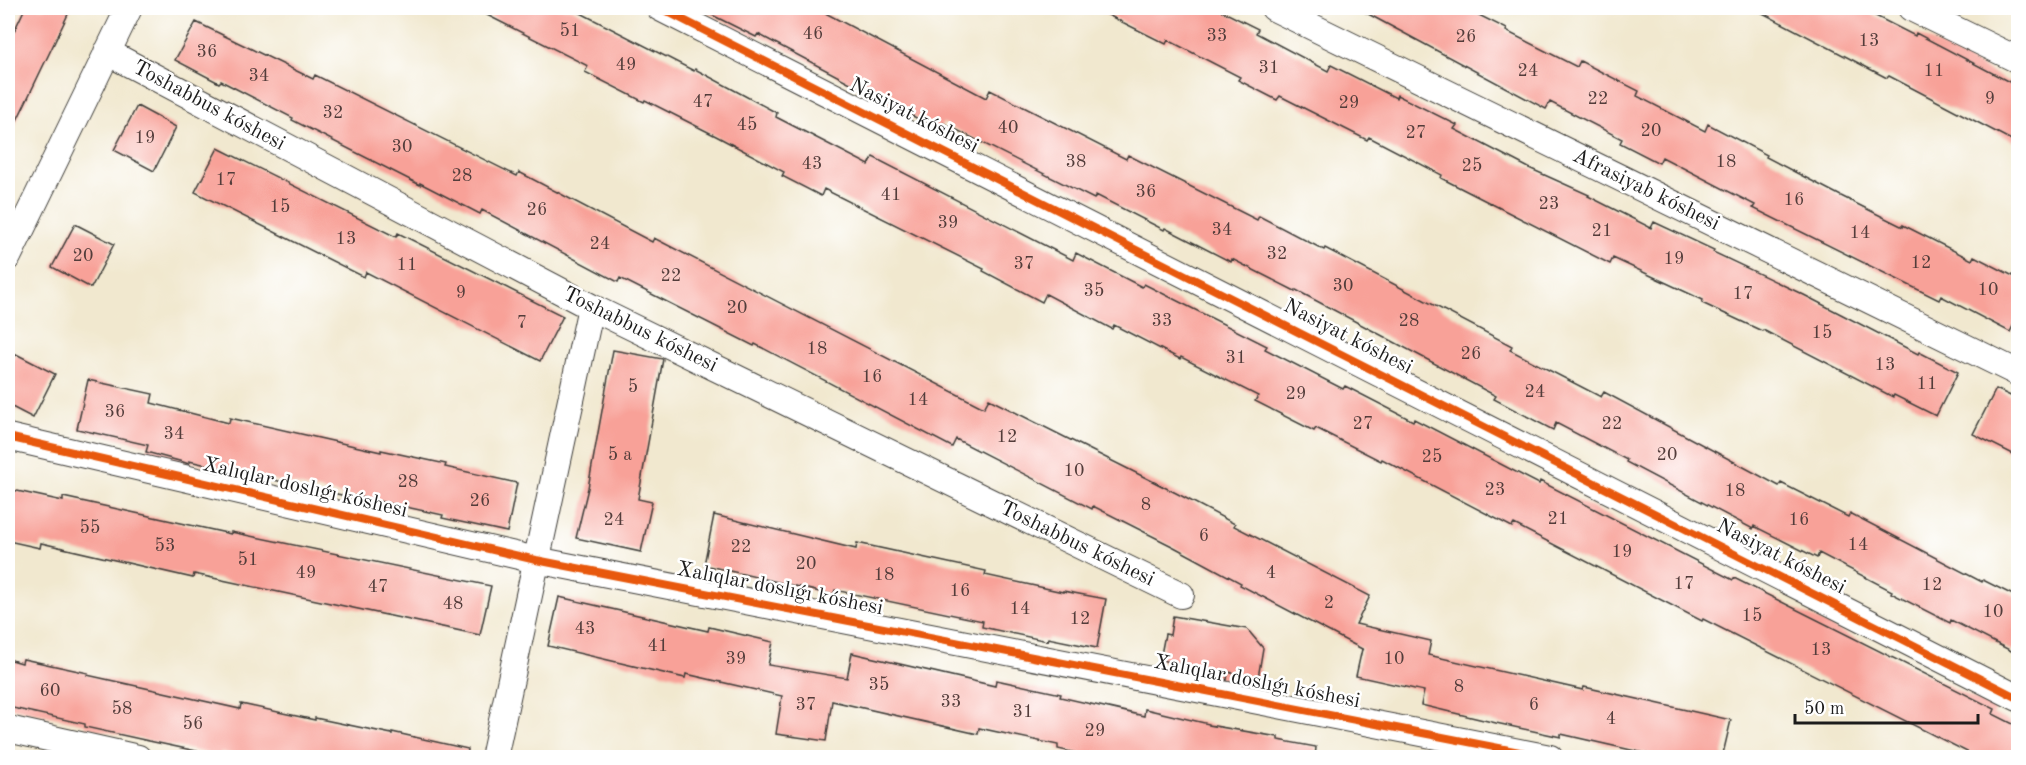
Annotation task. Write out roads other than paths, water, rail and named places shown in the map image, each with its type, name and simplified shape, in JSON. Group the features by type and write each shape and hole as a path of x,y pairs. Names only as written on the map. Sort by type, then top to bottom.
{"street":[{"path":"8,257 129,8"},
{"name":"Nasiyat kóshesi","path":"660,8 2019,698"},
{"name":"Afrasiyab kóshesi","path":"1274,8 2019,373"},
{"path":"1911,8 2019,60"},
{"name":"Toshabbus kóshesi","path":"107,52 591,307 1181,595"},
{"path":"494,758 591,307"},
{"name":"Xalıqlar doslıǵı kóshesi","path":"8,436 536,560 1550,758"},
{"path":"8,729 138,758"}]}
